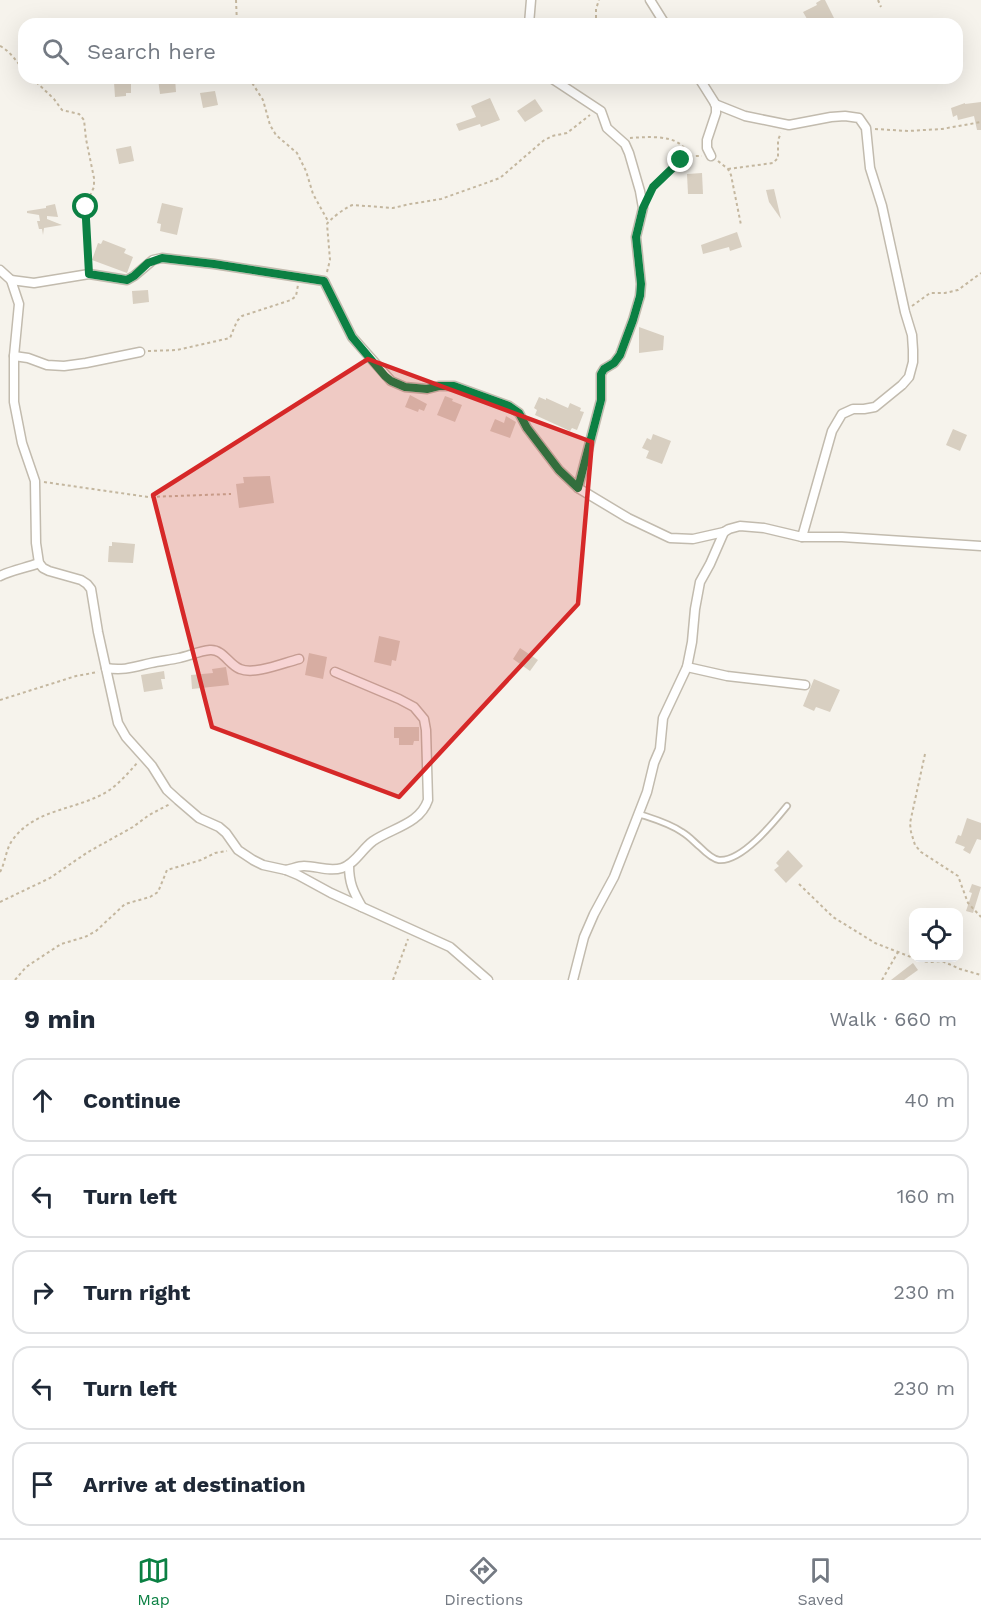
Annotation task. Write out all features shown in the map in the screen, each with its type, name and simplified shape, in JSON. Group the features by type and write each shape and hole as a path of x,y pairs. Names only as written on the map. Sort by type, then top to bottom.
{"street":[{"path":"530,18 531,0"},
{"path":"650,0 661,18"},
{"path":"560,84 602,111 608,128 625,144 643,208 636,237 641,284 640,296 620,355 601,374 601,400 578,488"},
{"path":"703,84 715,104 716,113 707,143 711,156"},
{"path":"715,104 745,116 789,125 845,116 859,118 866,128 870,168 882,206 912,335 914,350 909,377 875,407 864,410 853,409 842,414 832,431 802,537"},
{"path":"11,280 34,283 89,274 127,280 148,263 162,258 324,281 352,337 391,381 405,387 427,389 454,386 509,406 519,413 527,428 559,470 578,488 628,518 670,538 693,539 740,526 764,528 802,537 842,537 981,546"},
{"path":"0,270 11,280 20,304 14,356 16,416 22,443 35,481 36,543 39,563 49,571 81,580 91,589 118,723 126,737 144,756 167,790 199,818 219,827 238,850 253,861 263,866 286,870 450,947 488,980"},
{"path":"14,356 47,365 64,366 140,352"},
{"path":"573,980 584,937 614,877 647,792 660,749 663,718 687,667 692,642 694,609 700,582 724,532"},
{"path":"0,576 39,563"},
{"path":"106,669 122,670 209,650 215,650 238,668 247,671 299,659"},
{"path":"687,667 728,676 805,685"},
{"path":"286,870 302,866 330,870 349,865 364,848 375,840 415,818 425,808 428,800 424,720 414,707 335,672"},
{"path":"349,865 349,880 362,906"}],"lane":[{"path":"639,814 672,826 684,833 712,858 719,860 738,854 755,842 787,806"}],"path":[{"path":"236,0 237,18"},
{"path":"596,18 599,0"},
{"path":"878,0 881,7"},
{"path":"0,46 5,48 18,62"},
{"path":"39,84 62,110 79,114 84,120 94,178 86,219 89,274"},
{"path":"253,84 262,100 270,125 276,135 297,153 306,171 313,194 328,221 330,260 324,281"},
{"path":"328,221 353,205 398,208 441,199 500,178 543,141 552,136 567,133 590,115 602,111"},
{"path":"866,128 908,131 942,129 981,122"},
{"path":"728,169 773,163 778,158 778,140 782,131 789,125"},
{"path":"619,139 653,136 668,139 679,143 691,156"},
{"path":"643,208 653,187 681,160 691,156 711,156 728,169 731,175 741,225"},
{"path":"905,312 930,293 958,290 981,273"},
{"path":"140,352 177,350 230,338 237,321 245,314 291,300 296,296 299,277"},
{"path":"35,481 148,497 231,494"},
{"path":"0,700 106,669"},
{"path":"924,754 910,823 915,845 921,852 958,876 968,903 981,917"},
{"path":"0,872 12,840 25,825 50,812 83,802 108,791 144,756"},
{"path":"0,902 50,878 88,852 178,800"},
{"path":"15,980 26,967 61,944 86,937 96,931 125,904 150,897 158,892 167,870 201,860 215,853 238,850"},
{"path":"799,884 833,918 875,943 921,961 942,961 981,975"},
{"path":"393,980 410,930"},
{"path":"882,980 898,952"}],"highlighted area":[{"path":"368,359 592,442 578,604 399,797 212,727 153,495"}],"building":[{"path":"825,0 834,18 806,18 803,12 817,5 816,3"},
{"path":"114,84 131,84 131,93 115,97"},
{"path":"159,84 175,84 176,92 160,94"},
{"path":"215,91 218,105 203,108 200,93"},
{"path":"490,98 500,120 481,127 480,124 459,131 456,124 476,117 471,106"},
{"path":"535,99 543,111 525,122 517,111"},
{"path":"981,102 981,130 977,130 974,116 958,120 957,115 953,117 951,108 965,103"},
{"path":"131,146 134,161 119,164 116,149"},
{"path":"702,173 703,194 688,194 687,174"},
{"path":"774,189 781,219 769,202 766,190"},
{"path":"162,203 183,208 177,235 160,231 161,224 157,223"},
{"path":"55,204 58,217 47,216 47,219 62,225 44,228 43,235 37,221 40,221 39,215 27,213 27,211"},
{"path":"737,232 742,247 730,251 729,247 703,254 701,245"},
{"path":"103,240 126,249 124,253 133,257 127,273 92,260 98,243 101,244"},
{"path":"148,290 149,302 133,304 132,291"},
{"path":"639,327 664,336 663,350 639,353"},
{"path":"410,395 427,404 424,411 419,409 418,412 405,407"},
{"path":"445,396 462,405 455,422 437,415"},
{"path":"539,397 568,408 570,403 581,408 580,411 584,412 577,430 572,428 570,431 535,415 537,410 534,408"},
{"path":"506,416 516,422 510,438 490,431 495,419 504,423"},
{"path":"953,429 967,435 960,451 946,445"},
{"path":"653,434 671,441 662,464 646,458 649,451 642,448 647,438 651,440"},
{"path":"270,476 274,503 239,508 236,484 244,483 243,477"},
{"path":"112,542 135,544 133,563 108,562 109,546 112,546"},
{"path":"379,636 400,641 396,661 392,660 391,666 374,662"},
{"path":"520,648 538,660 530,671 513,659"},
{"path":"309,653 327,657 323,679 305,675"},
{"path":"226,667 229,685 192,689 191,675 213,673 212,669"},
{"path":"164,671 165,679 161,679 163,689 144,692 141,675"},
{"path":"814,679 840,690 830,712 816,707 814,711 803,706"},
{"path":"394,727 419,727 419,741 414,741 413,745 399,745 399,738 394,738"},
{"path":"967,818 981,823 981,840 977,839 970,854 963,850 965,847 955,843 958,835 961,836"},
{"path":"788,850 803,866 786,883 774,870 779,866 776,863"},
{"path":"972,884 981,887 973,913 966,911 972,893 969,892"},
{"path":"913,963 918,970 904,980 891,980"}],"route":[{"path":"86,207 89,274 127,280 148,263 162,258 324,281 352,337 391,381 405,387 427,389 454,386 517,410 527,428 559,470 578,488 601,400 601,374 620,355 640,296 641,284 636,237 643,208 653,187 681,160"}]}
